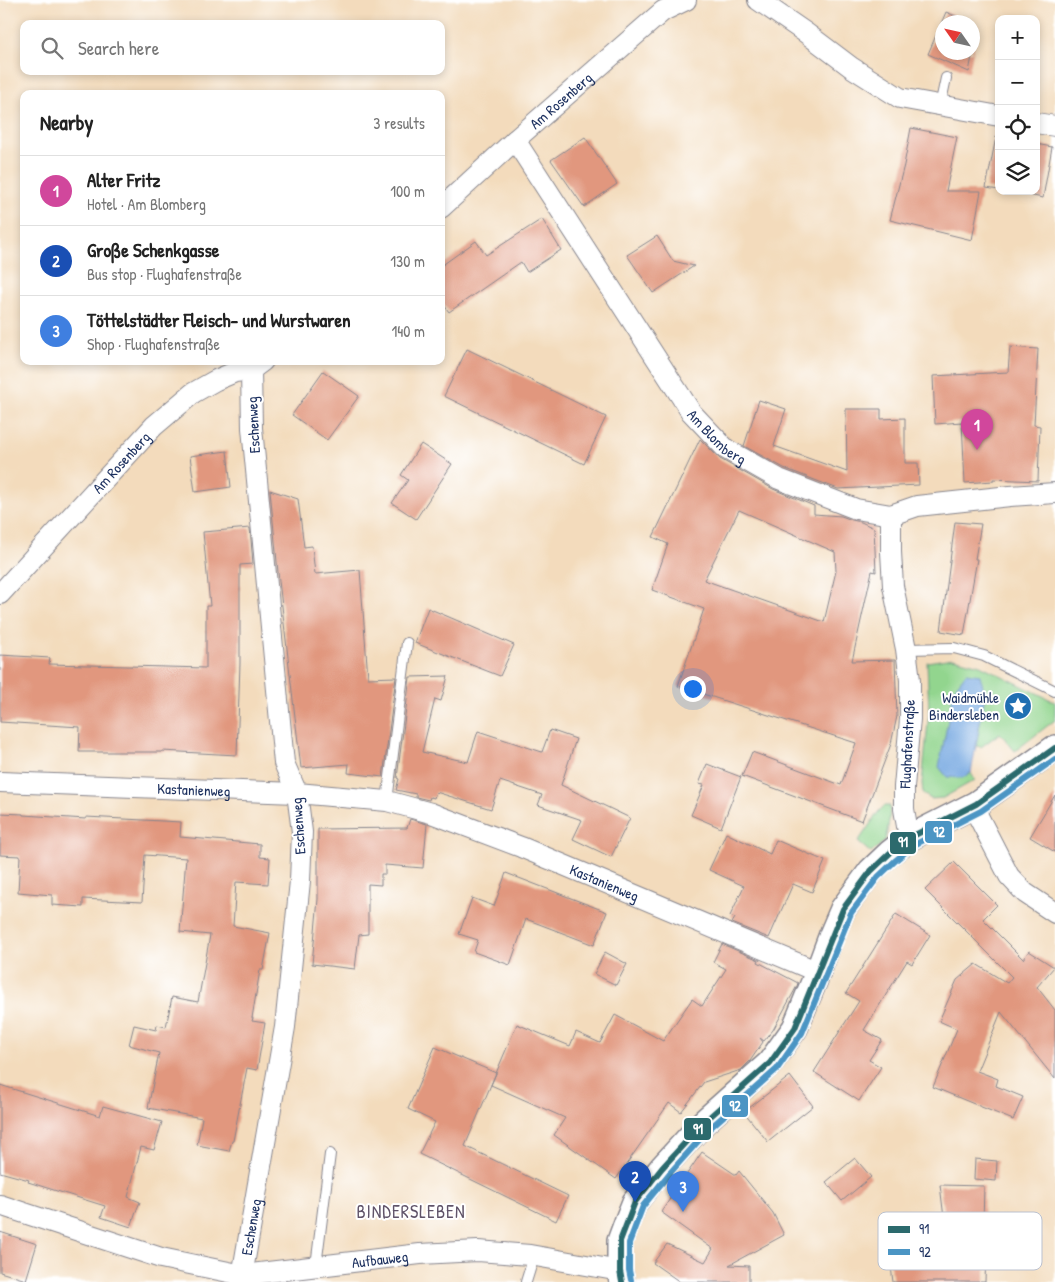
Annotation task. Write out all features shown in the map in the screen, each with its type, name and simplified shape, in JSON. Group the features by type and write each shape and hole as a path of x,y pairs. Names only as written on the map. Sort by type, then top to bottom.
{"street":[{"name":"Am Rosenberg","path":"445,204 515,140 663,12 686,0"},
{"path":"758,0 806,33 851,68 900,98 995,115"},
{"path":"1040,123 1055,126"},
{"name":"Am Blomberg","path":"515,140 691,412 726,449 779,478 848,506 891,515 917,506 1055,493"},
{"name":"Am Rosenberg","path":"0,594 154,426 201,388 235,372 257,366"},
{"name":"Eschenweg","path":"242,1278 285,1026 300,881 302,832 297,793 284,763 252,428 257,366"},
{"name":"Flughafenstraße","path":"891,515 893,586 910,680 910,719 904,809 909,838"},
{"path":"621,1276 620,1242 635,1202 662,1168 704,1122 770,1063 795,1028 843,909 871,871 909,838 976,804 1055,748"},
{"name":"Kastanienweg","path":"0,782 297,793 387,801 431,813 521,847 818,972"},
{"path":"976,804 978,816 1008,876 1025,893 1055,913"},
{"name":"Aufbauweg","path":"0,1205 162,1258 242,1278 316,1266 430,1253 478,1251 534,1256 621,1276"}],"lane":[{"path":"940,106 946,78"},
{"path":"387,801 407,643"},
{"path":"906,650 954,648 984,656 1055,691"},
{"path":"316,1266 330,1154"},
{"path":"526,1282 534,1256"}],"green space":[{"path":"953,658 980,665 1055,702 1055,720 1015,751 1000,733 981,747 976,746 985,695 962,778 971,773 975,780 943,798 931,799 923,794 922,783 929,712 927,662"},
{"path":"884,806 890,806 885,841 871,853 858,842"}],"water":[{"path":"966,673 980,675 985,695 971,773 962,778 947,777 939,767 954,689"}],"building":[{"path":"935,38 935,57 928,54"},
{"path":"942,60 971,60 969,72"},
{"path":"911,128 957,137 946,191 981,191 972,240 890,220"},
{"path":"585,137 617,184 584,207 551,160"},
{"path":"995,142 995,189 986,188"},
{"path":"1040,145 1052,147 1043,198 1028,195 1040,195"},
{"path":"542,219 561,250 527,272 521,262 449,312 445,306 445,263 476,241 486,255"},
{"path":"657,236 673,261 694,266 653,293 627,255"},
{"path":"1010,347 1038,349 1034,425 1040,426 1038,481 993,479 993,481 965,483 962,422 935,424 933,376 1008,372"},
{"path":"467,349 606,417 584,464 444,396"},
{"path":"323,371 359,396 327,440 292,415"},
{"path":"759,400 786,409 774,446 847,472 846,409 881,409 881,419 905,418 905,463 918,463 919,485 838,489 784,468 744,446"},
{"path":"700,439 720,459 773,489 814,506 814,514 841,516 874,528 876,572 872,571 852,661 895,660 897,716 891,744 862,821 742,776 752,752 841,785 856,743 678,686 704,609 652,590 668,544 653,537","holes":["739,510 835,552 836,571 824,622 704,580"]},
{"path":"421,444 452,464 416,519 392,503 408,480 401,475"},
{"path":"227,451 231,487 195,492 190,456"},
{"path":"270,490 298,499 304,547 312,546 315,574 360,570 368,678 396,677 383,777 348,773 349,764 301,768"},
{"path":"955,522 981,524 964,635 941,631"},
{"path":"250,528 253,564 240,565 240,663 237,755 162,751 79,752 80,727 0,722 0,655 50,658 49,664 206,668 206,606 210,606 203,532"},
{"path":"428,608 514,645 500,676 415,643"},
{"path":"448,676 441,701 435,699 422,752 468,762 478,731 542,752 550,730 576,739 561,785 630,818 611,857 573,839 582,820 538,805 542,795 500,781 491,809 436,792 434,798 430,797 429,800 416,797 416,794 396,790 399,779 397,778 410,677"},
{"path":"707,764 741,777 721,828 691,815 704,785 699,784"},
{"path":"1055,795 1055,852 1030,837"},
{"path":"0,813 86,819 86,817 181,822 180,837 260,844 260,857 270,858 268,884 236,882 233,926 270,933 263,970 260,970 252,1018 252,1021 265,1023 257,1070 247,1068 233,1141 229,1151 197,1145 202,1118 148,1108 159,1053 129,1045 134,1025 156,1030 157,1025 166,1027 172,997 198,1002 210,935 180,932 186,858 145,855 142,902 83,899 83,907 52,905 52,895 18,892 20,856 0,855"},
{"path":"410,819 427,824 423,868 385,865 385,874 381,874 381,885 368,884 368,934 359,935 355,969 312,964 318,899 318,829 407,828"},
{"path":"726,833 770,854 776,840 825,861 812,892 793,884 769,938 732,923 735,918 730,916 744,886 709,870"},
{"path":"954,862 997,905 983,919 1023,959 1029,951 1054,967 1037,987 1055,1010 1055,1079 1001,1012 977,1071 998,1079 996,1086 1023,1097 1013,1120 933,1087 957,1029 939,1021 957,980 976,964 1007,983 1012,977 925,890"},
{"path":"506,873 607,912 594,945 526,919 510,965 474,952 478,940 459,934 472,898 494,906"},
{"path":"896,914 930,935 912,964 907,961 864,1030 882,1040 869,1060 881,1067 859,1101 814,1072 859,1001 846,993"},
{"path":"722,944 759,960 758,962 798,983 797,986 773,1030 764,1041 760,1038 763,1042 750,1061 741,1070 704,1082 681,1112 669,1103 616,1179 554,1135 565,1118 491,1085 517,1024 570,1046 576,1032 600,1043 615,1015 663,1041 692,999 702,1006 726,969 713,962"},
{"path":"605,952 627,964 616,985 594,974"},
{"path":"435,1047 496,1073 465,1146 568,1196 556,1221 419,1154 435,1122 408,1109"},
{"path":"790,1076 813,1106 768,1142 744,1112"},
{"path":"0,1085 100,1116 103,1106 162,1122 154,1150 141,1147 128,1197 140,1202 131,1227 101,1217 105,1206 0,1172"},
{"path":"702,1152 736,1175 739,1171 773,1213 784,1235 729,1265 749,1266 749,1282 680,1282 653,1263 667,1244 705,1262 713,1249 661,1212"},
{"path":"855,1158 871,1177 842,1201 826,1182"},
{"path":"975,1159 997,1161 996,1181 974,1179"},
{"path":"940,1185 984,1186 983,1212 943,1212"},
{"path":"0,1232 37,1244 26,1280 0,1272"},
{"path":"891,1270 985,1270 985,1282 893,1282"}],"transit line":[{"name":"91","path":"622,1282 620,1241 635,1202 662,1168 704,1122 770,1063 795,1028 843,909 871,871 909,838 976,804 1055,748"},
{"name":"92","path":"631,1280 629,1243 643,1206 710,1128 777,1069 802,1033 851,913 878,877 914,845 981,811 1055,759"}],"place":[{"name":"Alter Fritz","path":"977,450"},
{"name":"Waidmühle Bindersleben","path":"1018,706"},
{"name":"Große Schenkgasse","path":"635,1202"},
{"name":"Töttelstädter Fleisch- und Wurstwaren","path":"683,1212"}],"district":[{"name":"BINDERSLEBEN","path":"411,1211"}]}
